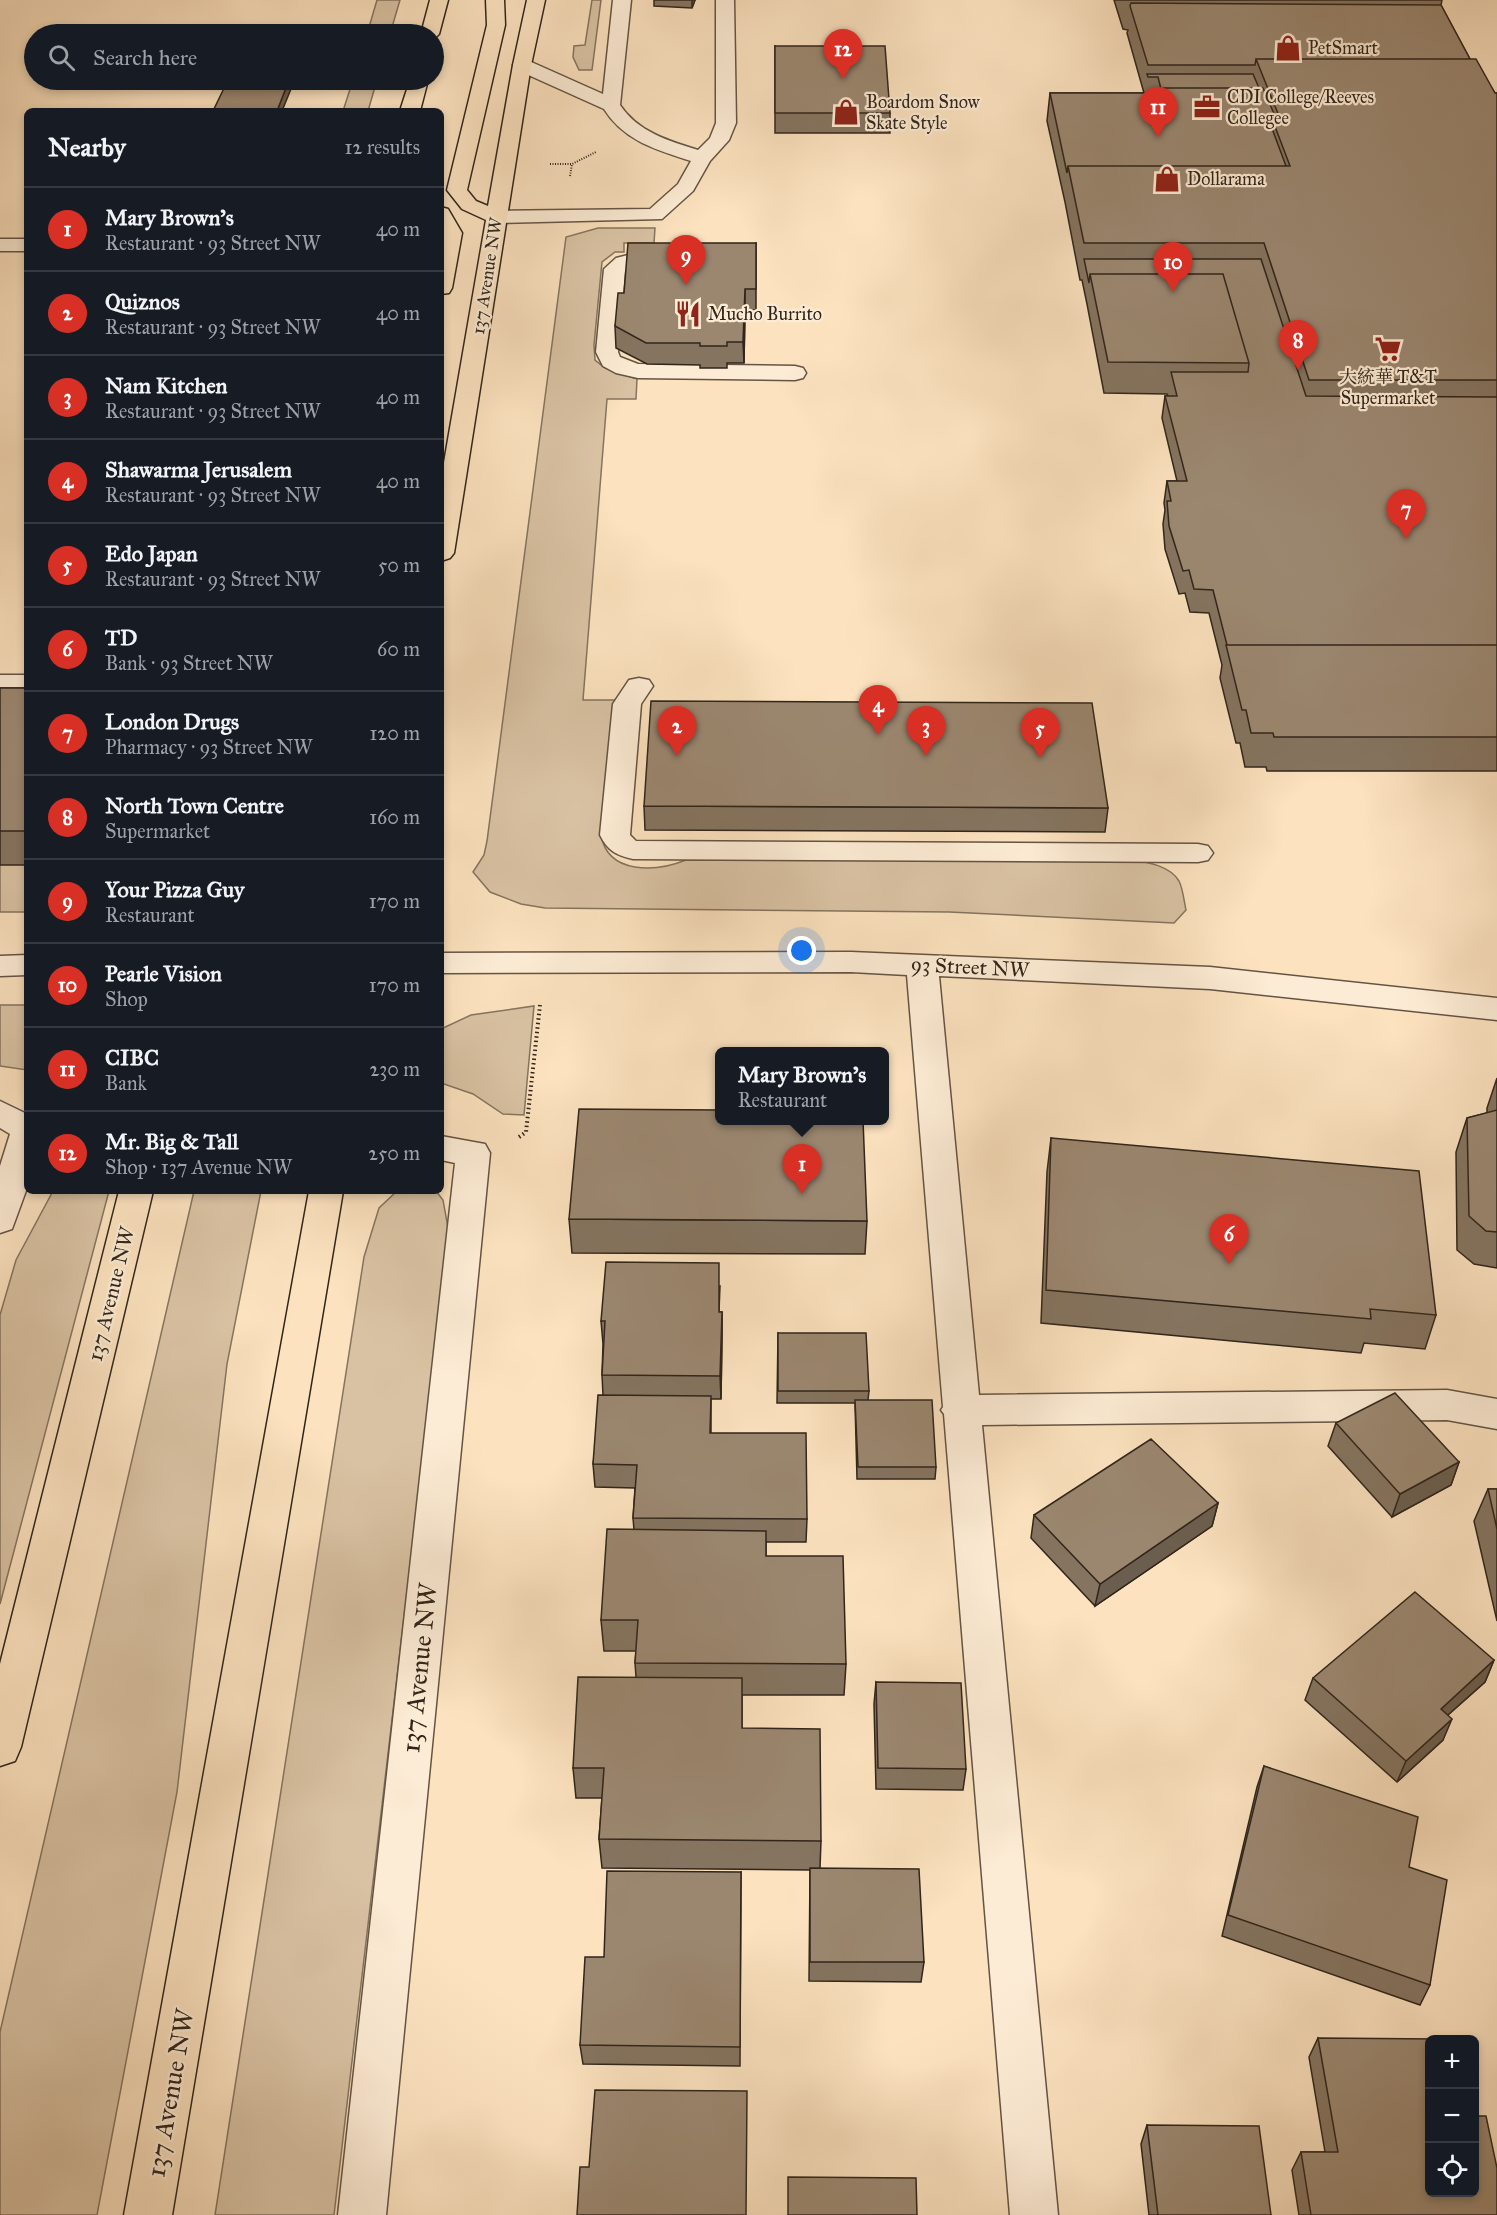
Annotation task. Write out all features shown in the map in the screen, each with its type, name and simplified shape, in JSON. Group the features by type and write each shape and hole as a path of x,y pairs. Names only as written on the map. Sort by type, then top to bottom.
{"main road":[{"path":"433,24 439,0"},
{"path":"495,0 496,25 456,190 469,205 497,217"},
{"name":"137 Avenue NW","path":"444,535 522,65 536,0"},
{"path":"411,108 415,90"},
{"path":"444,218 452,233 444,273"},
{"name":"137 Avenue NW","path":"0,1746 135,1194"},
{"name":"137 Avenue NW","path":"148,2215 325,1194"}],"street":[{"path":"611,105 622,0"},
{"path":"497,217 656,215 686,187 702,158 719,140 726,123 725,0"},
{"path":"522,65 611,105 622,123 635,132 702,158"},
{"path":"0,245 24,245"},
{"path":"652,255 623,262 615,269 607,352 611,361 624,368 664,373 795,373"},
{"path":"0,683 24,683"},
{"path":"639,686 627,704 615,835 620,845 633,850 1198,853"},
{"name":"93 Street NW","path":"444,963 851,962 922,965 1210,978 1497,1009"},
{"path":"0,966 24,965"},
{"path":"922,965 960,1410 1034,2215"},
{"path":"0,1113 24,1127"},
{"path":"0,1220 24,1143"},
{"name":"137 Avenue NW","path":"362,2215 456,1161"},
{"path":"960,1410 1448,1405 1497,1414"}],"path":[{"path":"572,164 600,150"},
{"path":"456,1161 526,1132 541,997"}],"shaded area":[{"path":"377,0 400,0 393,24 370,24"},
{"path":"592,0 601,0 592,70 579,70 573,57 574,46 585,45"},
{"path":"350,90 374,90 369,108 344,108"},
{"path":"598,228 655,228 654,243 624,243 624,252 615,252 602,262 594,345 595,360 605,368 637,379 636,399 607,399 583,700 618,700 601,835 605,848 623,864 648,868 686,860 1132,860 1164,868 1179,881 1186,910 1174,923 949,912 545,908 521,904 490,892 473,872 484,855 487,841 566,237"},
{"path":"0,864 24,864 24,912 0,912"},
{"path":"0,1005 24,1005 24,1070 0,1066"},
{"path":"534,1006 524,1115 503,1114 473,1094 444,1084 444,1028 471,1015"},
{"path":"51,1194 108,1194 0,1604 0,1315 16,1260"},
{"path":"193,1194 260,1194 227,1364 177,1792 97,2215 0,2215 0,2032"},
{"path":"394,1194 438,1194 443,1200 449,1233 334,2215 215,2215 364,1257 379,1208"}],"building":[{"path":"1131,3 1441,5 1470,59 1256,59 1255,65 1148,65"},
{"path":"775,46 885,46 890,113 775,113"},
{"path":"1256,59 1476,59 1497,93 1497,380 1309,380 1264,243 1084,243 1068,166 1290,166 1271,116 1279,116"},
{"path":"1147,74 1253,74 1259,88 1161,89 1158,77 1148,77"},
{"path":"1164,88 1263,88 1275,116 1271,116 1270,123 1286,166 1068,166 1067,173 1050,93 1156,93"},
{"path":"223,90 285,90 278,108 214,108"},
{"path":"628,243 756,243 756,289 745,289 743,342 727,342 727,346 700,346 700,343 646,343 615,326 618,293 624,293"},
{"path":"1084,259 1261,259 1306,396 1497,397 1497,645 1227,645 1213,590 1194,589 1189,570 1183,571 1169,526 1167,501 1171,501 1167,481 1187,481 1165,396 1177,396 1171,372 1248,372 1249,363 1223,274 1090,274 1089,283"},
{"path":"1090,274 1223,274 1249,363 1108,362"},
{"path":"1226,645 1497,645 1497,737 1274,737 1273,733 1251,733 1246,710 1242,710"},
{"path":"0,688 24,688 24,831 0,831"},
{"path":"651,701 1092,703 1108,808 644,806"},
{"path":"579,1109 715,1110 715,1125 863,1125 867,1221 569,1219"},
{"path":"1497,1110 1497,1232 1486,1231 1469,1216 1467,1118"},
{"path":"1051,1138 1419,1171 1436,1315 1370,1309 1371,1319 1046,1290"},
{"path":"606,1262 719,1263 719,1312 722,1312 720,1376 602,1375 605,1321 601,1321"},
{"path":"778,1333 866,1333 869,1391 778,1391"},
{"path":"1395,1393 1459,1462 1400,1494 1336,1423"},
{"path":"598,1395 711,1396 710,1433 806,1433 807,1519 633,1518 637,1465 593,1464"},
{"path":"855,1400 932,1400 936,1467 858,1467"},
{"path":"1151,1439 1218,1503 1100,1584 1034,1515"},
{"path":"1488,1489 1497,1489 1497,1529"},
{"path":"607,1529 766,1531 766,1556 843,1556 846,1664 635,1663 638,1620 601,1620"},
{"path":"1415,1592 1494,1660 1441,1709 1452,1719 1406,1761 1313,1678"},
{"path":"578,1677 742,1678 742,1728 820,1729 821,1841 599,1839 604,1768 573,1768"},
{"path":"876,1682 961,1683 966,1769 878,1768"},
{"path":"1264,1766 1418,1817 1409,1867 1447,1880 1430,1985 1228,1915"},
{"path":"810,1868 919,1869 924,1962 810,1962"},
{"path":"607,1871 741,1872 740,2047 580,2045 585,1957 604,1957"},
{"path":"1318,2038 1425,2039 1425,2197 1479,2197 1479,2116 1486,2116 1497,2168 1497,2215 1311,2215 1301,2152 1338,2152"},
{"path":"595,2090 747,2091 746,2215 577,2215 580,2167 589,2167"},
{"path":"1147,2125 1259,2126 1271,2215 1158,2215"},
{"path":"788,2177 916,2178 917,2215 788,2215"}],"place":[{"name":"PetSmart","path":"1288,48"},
{"name":"Mr. Big & Tall","path":"843,79"},
{"name":"CDI College/Reeves Collegee","path":"1207,107"},
{"name":"Boardom Snow Skate Style","path":"846,112"},
{"name":"CIBC","path":"1158,137"},
{"name":"Dollarama","path":"1167,179"},
{"name":"Your Pizza Guy","path":"686,285"},
{"name":"Pearle Vision","path":"1173,292"},
{"name":"Mucho Burrito","path":"688,314"},
{"name":"大統華 T&T Supermarket","path":"1388,349"},
{"name":"North Town Centre","path":"1298,370"},
{"name":"London Drugs","path":"1406,539"},
{"name":"Shawarma Jerusalem","path":"878,735"},
{"name":"Quiznos","path":"677,756"},
{"name":"Nam Kitchen","path":"926,756"},
{"name":"Edo Japan","path":"1040,758"},
{"name":"Mary Brown's","path":"802,1194"},
{"name":"TD","path":"1229,1264"}]}
